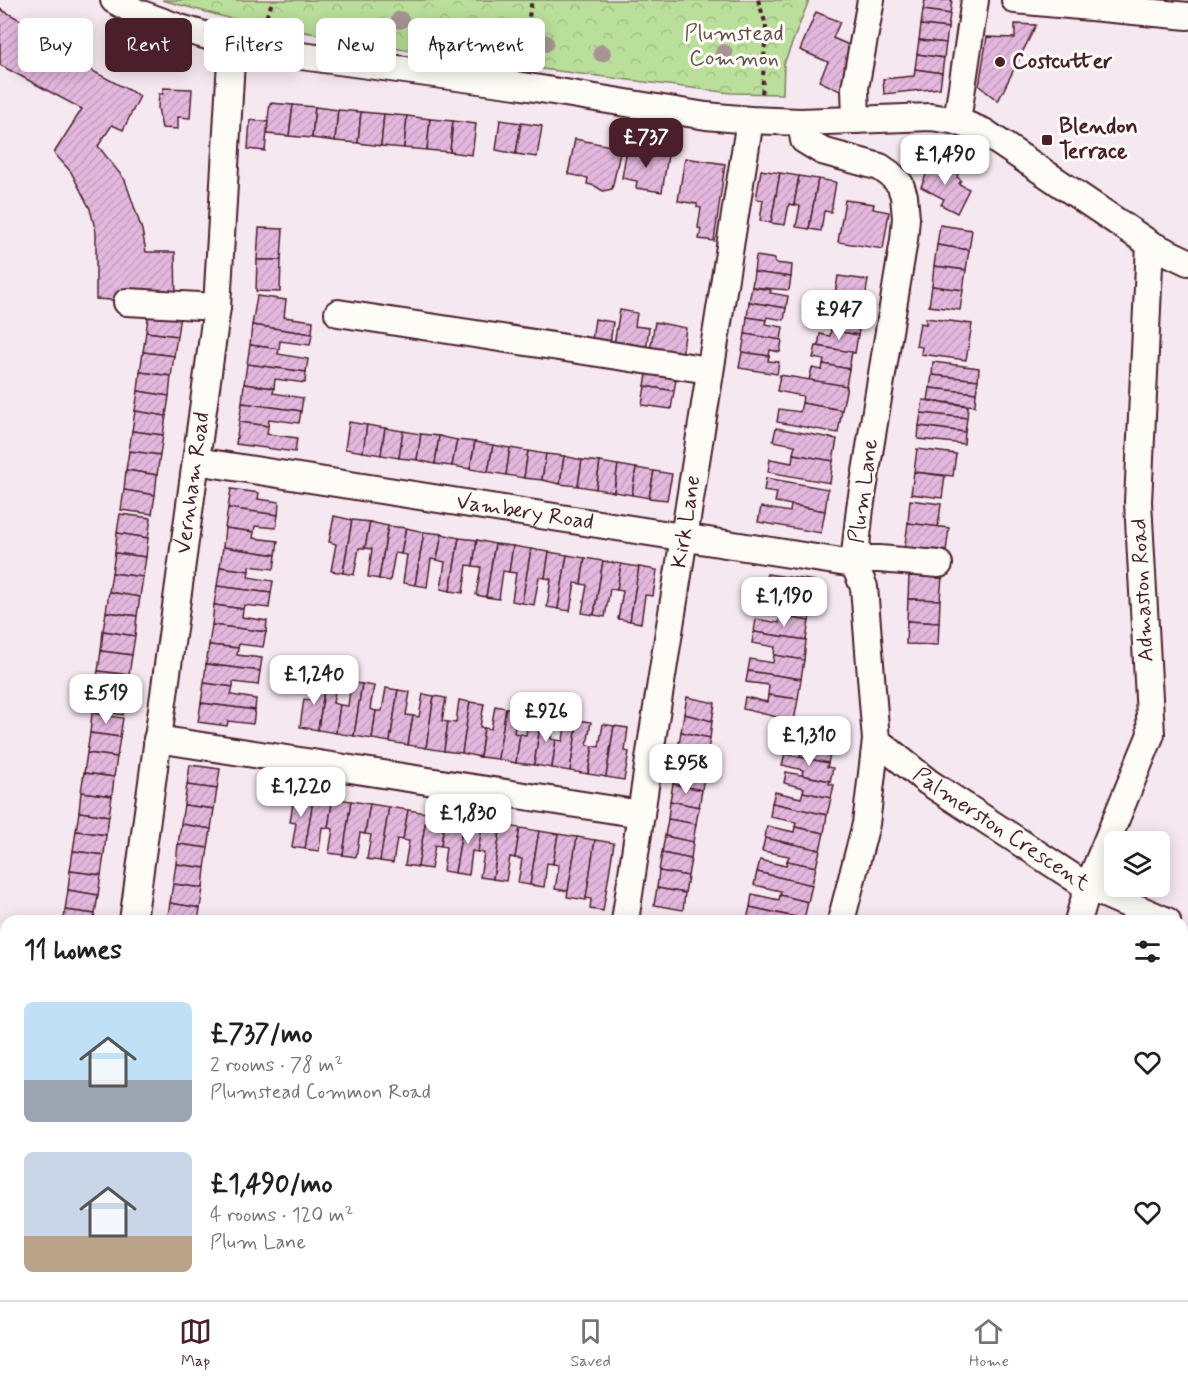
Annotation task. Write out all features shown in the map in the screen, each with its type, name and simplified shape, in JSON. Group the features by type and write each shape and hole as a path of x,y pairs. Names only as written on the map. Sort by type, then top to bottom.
{"street":[{"path":"114,0 136,12 204,35"},
{"path":"856,120 855,88 871,0"},
{"path":"957,121 975,0"},
{"path":"1015,0 1188,16"},
{"path":"304,56 516,85 706,116 801,122 931,117 957,121 984,132 1150,244 1188,262"},
{"name":"Vernham Road","path":"134,915 217,307 230,72"},
{"name":"Kirk Lane","path":"626,915 709,370 755,120"},
{"name":"Plum Lane","path":"801,122 804,140 822,151 880,167 890,174 900,184 904,196 906,218 860,508 854,564 864,587 876,740 866,824 843,915"},
{"name":"Admaston Road","path":"1080,915 1088,887 1151,734 1138,501 1150,244"},
{"path":"127,302 217,307"},
{"path":"338,313 709,370"},
{"name":"Vambery Road","path":"196,461 854,564 879,559 939,564"},
{"path":"157,740 641,814"},
{"name":"Palmerston Crescent","path":"876,740 928,782 1088,887 1153,915"}],"path":[{"path":"516,85 532,0"},
{"path":"755,120 766,25 758,0"}],"green space":[{"name":"Plumstead Common","path":"162,0 809,0 784,64 783,94 731,93 545,69 545,18 408,18 408,51 396,48 396,18 316,18 316,34 304,32 304,18 228,18"}],"building":[{"path":"925,0 952,0 950,14 923,10"},
{"path":"0,9 18,19 18,72 93,71 140,96 123,130 112,125 98,146 125,180 142,230 146,252 175,252 176,304 96,299 96,232 90,209 71,172 54,153 82,109 0,65"},
{"path":"923,10 950,14 948,28 921,25"},
{"path":"816,12 840,22 833,38 858,49 840,91 819,81 828,62 800,50"},
{"name":"Costcutter","path":"1015,24 1036,25 998,101 979,86 987,37 1015,38"},
{"path":"921,25 948,28 946,43 919,40"},
{"path":"919,40 946,43 944,58 917,54"},
{"path":"917,54 944,58 942,73 915,69"},
{"path":"915,69 942,73 940,88 884,94 883,79 914,76"},
{"path":"163,88 192,89 190,118 178,117 178,129 162,128 158,108 159,94 163,94"},
{"path":"270,103 293,105 289,136 266,134"},
{"path":"293,105 315,107 312,138 289,136"},
{"path":"315,107 338,110 335,141 312,138"},
{"path":"338,110 361,112 358,143 335,141"},
{"path":"361,112 384,114 381,146 358,143"},
{"path":"384,114 407,116 404,148 381,146"},
{"path":"407,116 430,119 427,150 404,148"},
{"path":"430,119 453,121 450,152 427,150"},
{"path":"250,120 268,122 265,151 248,149"},
{"path":"500,120 521,123 516,154 496,150"},
{"path":"453,121 476,124 472,155 450,152"},
{"path":"521,123 542,126 537,157 516,154"},
{"path":"575,139 621,148 612,189 603,191 587,184 588,178 568,174"},
{"path":"627,148 668,155 662,192 636,188 637,181 622,178"},
{"path":"685,158 725,164 714,241 699,239 701,208 697,207 697,204 678,201"},
{"path":"932,161 958,174 957,177 961,180 959,184 969,189 957,213 941,205 944,199 921,187"},
{"path":"761,170 780,173 771,223 760,221 763,200 756,199"},
{"path":"780,173 799,176 794,205 789,204 785,225 771,223"},
{"path":"799,176 818,179 809,229 796,227 800,206 794,205"},
{"path":"818,179 836,182 831,212 824,211 821,231 809,229"},
{"path":"845,200 874,204 873,209 889,212 883,249 838,242"},
{"path":"940,225 972,230 969,250 937,245"},
{"path":"259,228 283,229 281,260 257,260"},
{"path":"937,245 969,250 966,270 934,266"},
{"path":"756,256 775,259 775,263 792,265 791,277 754,272"},
{"path":"257,260 281,260 280,292 256,291"},
{"path":"934,266 966,270 963,290 932,286"},
{"path":"754,272 791,277 789,290 752,287"},
{"path":"838,276 868,280 865,298 835,293"},
{"path":"932,286 963,290 960,310 929,306"},
{"path":"752,287 788,296 786,308 749,302"},
{"path":"835,293 865,298 861,315 832,310"},
{"path":"257,296 286,300 284,317 313,321 312,334 252,325"},
{"path":"749,302 786,308 784,320 747,317"},
{"path":"620,310 637,313 635,326 649,328 646,350 614,344"},
{"path":"149,312 180,316 177,336 146,332"},
{"path":"825,312 861,318 858,335 831,330 832,325 823,323"},
{"path":"747,317 766,320 765,324 783,327 781,340 745,334"},
{"path":"926,318 972,324 966,360 921,354 922,347 916,346 920,323 926,324"},
{"path":"595,319 613,322 610,344 592,340"},
{"path":"655,322 686,328 682,356 650,351"},
{"path":"252,325 312,334 310,345 280,341 279,349 250,345"},
{"path":"831,330 858,335 855,353 818,346 820,334 830,336"},
{"path":"146,332 177,336 174,356 143,352"},
{"path":"745,334 782,340 780,352 770,350 769,356 742,352"},
{"path":"250,345 279,349 278,354 308,359 306,372 247,364"},
{"path":"816,346 852,352 849,369 823,364 824,360 813,358"},
{"path":"143,352 174,356 171,376 140,372"},
{"path":"742,352 769,356 768,361 779,362 777,374 739,368"},
{"path":"933,362 979,368 978,380 932,375"},
{"path":"247,364 306,372 305,383 275,379 274,388 244,384"},
{"path":"823,364 849,369 846,386 809,380 812,368 822,370"},
{"path":"648,368 677,373 674,391 645,386"},
{"path":"140,372 171,376 169,396 138,391"},
{"path":"780,375 847,386 842,410 802,403 803,396 777,391"},
{"path":"932,375 978,380 976,393 930,388"},
{"path":"244,384 274,388 273,393 303,398 301,411 242,403"},
{"path":"645,386 674,391 671,409 642,405"},
{"path":"930,388 976,393 975,406 928,400"},
{"path":"138,391 169,396 166,416 135,411"},
{"path":"923,400 968,406 967,418 921,413"},
{"path":"242,403 301,411 299,423 269,419 268,426 239,422"},
{"path":"802,403 842,410 838,433 777,422 779,409 800,412"},
{"path":"135,411 166,416 163,435 132,431"},
{"path":"921,413 967,418 965,432 919,426"},
{"path":"239,422 268,426 267,434 297,438 295,452 236,444"},
{"path":"349,422 367,425 363,452 345,449"},
{"path":"367,425 385,428 381,455 363,452"},
{"path":"919,426 965,432 964,444 918,439"},
{"path":"385,428 403,431 399,458 381,455"},
{"path":"776,428 837,439 833,461 793,454 795,445 773,441"},
{"path":"132,431 163,435 160,455 129,451"},
{"path":"403,431 421,434 417,460 399,458"},
{"path":"421,434 439,436 435,464 417,460"},
{"path":"439,436 457,440 452,466 435,464"},
{"path":"457,440 475,442 470,469 452,466"},
{"path":"475,442 493,445 488,472 470,469"},
{"path":"493,445 510,448 506,475 488,472"},
{"path":"510,448 528,451 524,478 506,475"},
{"path":"917,449 956,454 953,476 914,472"},
{"path":"129,451 160,455 157,475 126,470"},
{"path":"528,451 546,454 542,480 524,478"},
{"path":"546,454 564,456 560,484 542,480"},
{"path":"793,454 833,461 830,483 768,472 770,459 792,463"},
{"path":"564,456 582,460 578,486 560,484"},
{"path":"582,460 600,462 596,489 578,486"},
{"path":"600,462 618,465 614,492 596,489"},
{"path":"618,465 636,468 632,495 614,492"},
{"path":"636,468 654,471 649,498 632,495"},
{"path":"126,470 157,475 155,495 124,490"},
{"path":"654,471 672,474 667,500 649,498"},
{"path":"914,472 945,476 942,498 911,494"},
{"path":"766,478 828,489 825,511 775,502 777,493 764,491"},
{"path":"231,489 259,493 258,499 279,502 278,515 228,508"},
{"path":"124,490 155,495 152,514 121,510"},
{"path":"910,500 941,504 938,527 908,523"},
{"path":"791,505 825,511 821,533 758,522 761,507 790,512"},
{"path":"228,508 278,515 276,528 255,526 254,532 225,528"},
{"path":"120,514 151,518 148,538 117,533"},
{"path":"334,516 352,520 343,573 331,571 336,544 329,542"},
{"path":"352,520 370,522 365,548 359,548 354,575 343,573"},
{"path":"370,522 388,526 379,579 368,577 372,549 365,548"},
{"path":"908,523 949,528 946,551 932,549 931,555 904,552"},
{"path":"388,526 406,528 401,554 395,553 390,581 379,579"},
{"path":"225,528 254,532 253,538 278,541 276,555 223,547"},
{"path":"406,528 424,532 415,585 403,583 407,555 401,554"},
{"path":"424,532 442,534 437,560 431,559 427,587 415,585"},
{"path":"117,533 148,538 146,557 115,553"},
{"path":"442,534 459,538 450,591 441,589 445,562 437,560"},
{"path":"459,538 477,540 473,566 467,565 463,593 450,591"},
{"path":"477,540 495,544 486,597 476,595 481,567 473,566"},
{"path":"495,544 513,546 509,572 503,571 499,599 486,597"},
{"path":"513,546 531,549 522,603 512,601 516,573 509,572"},
{"path":"223,547 276,555 274,569 249,566 249,571 220,567"},
{"path":"531,549 549,552 545,578 539,577 534,605 522,603"},
{"path":"549,552 567,555 558,609 547,607 551,579 545,578"},
{"path":"115,553 146,557 143,577 112,573"},
{"path":"567,555 585,558 581,584 575,583 570,611 558,609"},
{"path":"585,558 603,561 594,615 582,613 587,585 581,584"},
{"path":"603,561 621,564 617,590 610,589 605,617 594,615"},
{"path":"621,564 639,567 630,621 618,619 623,591 617,590"},
{"path":"220,567 249,571 248,577 273,581 271,593 217,586"},
{"path":"639,567 657,570 653,596 645,595 641,623 630,621"},
{"path":"112,573 143,577 140,597 109,592"},
{"path":"767,574 815,581 812,601 760,593 761,581 765,582"},
{"path":"909,576 942,577 940,600 908,599"},
{"path":"217,586 271,593 269,608 244,605 243,609 214,605"},
{"path":"109,592 140,597 137,616 106,612"},
{"path":"760,593 812,601 809,621 780,616 781,607 758,604"},
{"path":"908,599 940,600 939,623 907,621"},
{"path":"214,605 243,609 242,617 267,621 266,632 212,625"},
{"path":"106,612 137,616 135,636 103,631"},
{"path":"780,616 809,621 806,640 754,632 756,619 779,623"},
{"path":"907,621 939,623 938,645 906,644"},
{"path":"212,625 266,632 263,647 239,644 238,648 209,645"},
{"path":"103,631 135,636 132,655 101,651"},
{"path":"754,632 806,640 804,660 774,655 775,647 752,643"},
{"path":"209,645 238,648 237,655 262,658 260,671 206,664"},
{"path":"101,651 132,655 129,675 98,671"},
{"path":"774,655 804,660 801,679 748,671 750,659 773,663"},
{"path":"206,664 260,671 258,685 233,682 233,687 204,683"},
{"path":"98,671 129,675 126,695 95,690"},
{"path":"748,671 801,679 798,699 768,695 769,685 746,682"},
{"path":"315,677 326,679 318,730 300,727 304,699 311,700"},
{"path":"326,679 337,680 333,703 340,705 336,733 318,730"},
{"path":"204,683 233,687 231,695 256,699 255,710 201,703"},
{"path":"351,683 362,684 354,736 336,733 340,705 348,706"},
{"path":"362,684 374,686 370,709 376,711 372,739 354,736"},
{"path":"386,688 398,690 390,742 372,739 376,711 382,711"},
{"path":"95,690 126,695 123,715 92,710"},
{"path":"398,690 410,692 406,715 413,716 408,745 390,742"},
{"path":"423,694 434,696 426,748 408,745 413,716 419,717"},
{"path":"768,695 798,699 794,721 743,709 745,697 767,702"},
{"path":"434,696 446,698 442,721 448,722 444,751 426,748"},
{"path":"687,697 715,703 712,721 684,714"},
{"path":"459,700 470,702 462,753 444,751 448,722 456,723"},
{"path":"470,702 484,704 480,727 484,728 480,757 462,753"},
{"path":"201,703 255,710 253,724 228,721 227,726 198,722"},
{"path":"495,706 506,708 498,759 480,757 484,728 491,729"},
{"path":"506,708 518,710 514,733 520,734 516,763 498,759"},
{"path":"529,712 542,714 534,765 516,763 520,734 526,735"},
{"path":"92,713 123,718 120,737 90,733"},
{"path":"542,714 555,716 551,739 556,740 552,768 534,765"},
{"path":"684,714 712,721 710,738 681,732"},
{"path":"777,717 826,727 825,731 830,732 827,746 799,739 800,734 775,728"},
{"path":"566,718 578,720 570,771 552,768 556,740 563,741"},
{"path":"578,720 591,722 587,745 593,746 588,774 570,771"},
{"path":"603,724 614,726 606,777 588,774 593,746 599,747"},
{"path":"614,726 628,728 625,751 629,752 624,780 606,777"},
{"path":"681,732 710,738 707,755 678,749"},
{"path":"90,733 120,737 117,757 87,753"},
{"path":"784,736 827,746 826,749 831,750 828,763 800,757 801,751 781,747"},
{"path":"678,749 707,755 704,773 676,767"},
{"path":"87,753 117,757 114,777 84,773"},
{"path":"785,754 828,763 827,767 833,768 830,781 802,775 803,770 782,765"},
{"path":"190,765 220,769 217,789 187,785"},
{"path":"676,767 704,773 702,790 673,784"},
{"path":"786,772 830,781 829,784 834,785 831,798 803,792 804,788 784,783"},
{"path":"84,773 114,777 112,796 81,792"},
{"path":"673,784 702,790 699,807 670,801"},
{"path":"187,785 217,789 214,809 184,805"},
{"path":"81,792 112,796 109,816 79,812"},
{"path":"295,792 314,795 305,849 292,847 296,823 290,822"},
{"path":"775,792 801,798 803,792 831,798 827,815 772,803"},
{"path":"314,795 333,798 328,828 322,827 319,851 305,849"},
{"path":"333,798 351,801 343,855 329,853 333,829 328,828"},
{"path":"351,801 370,804 365,834 360,833 356,857 343,855"},
{"path":"670,801 699,807 696,824 668,819"},
{"path":"772,803 827,815 824,833 795,827 796,822 770,817"},
{"path":"370,804 389,807 380,861 367,859 371,835 365,834"},
{"path":"184,805 214,809 211,829 181,824"},
{"path":"389,807 408,810 403,840 397,839 393,863 380,861"},
{"path":"408,810 427,813 418,867 405,865 409,841 403,840"},
{"path":"79,812 109,816 106,835 76,831"},
{"path":"427,813 445,816 441,846 435,845 431,869 418,867"},
{"path":"445,816 464,819 455,873 443,871 446,847 441,846"},
{"path":"464,819 483,822 478,852 472,851 469,875 455,873"},
{"path":"668,819 696,824 693,842 665,836"},
{"path":"483,822 501,825 493,879 480,877 484,853 478,852"},
{"path":"181,824 211,829 208,848 178,844"},
{"path":"501,825 520,828 515,858 510,857 506,881 493,879"},
{"path":"767,826 794,832 795,827 824,833 820,850 765,838"},
{"path":"520,828 539,831 530,885 518,883 522,859 515,858"},
{"path":"76,831 106,835 104,855 73,851"},
{"path":"539,831 558,834 553,864 547,863 544,887 530,885"},
{"path":"558,834 577,837 568,891 555,889 559,865 553,864"},
{"path":"665,836 693,842 691,859 662,853"},
{"path":"577,837 595,840 586,900 567,897"},
{"path":"765,838 820,850 816,867 787,861 789,856 762,851"},
{"path":"595,840 614,843 603,911 590,909 591,899 586,898"},
{"path":"178,844 208,848 205,868 176,864"},
{"path":"73,851 104,855 101,875 70,871"},
{"path":"662,853 691,859 688,876 659,871"},
{"path":"760,860 786,866 787,861 816,867 812,885 757,872"},
{"path":"176,864 205,868 203,888 173,884"},
{"path":"70,871 101,875 98,895 68,890"},
{"path":"659,871 688,876 685,893 657,888"},
{"path":"757,872 812,885 808,902 780,895 781,891 754,885"},
{"path":"173,884 203,888 200,908 170,903"},
{"path":"657,888 685,893 683,910 654,905"},
{"path":"68,890 98,895 95,914 65,910"},
{"path":"752,894 779,900 780,895 808,902 805,915 786,915 750,907"},
{"path":"170,903 200,908 199,915 168,915"},
{"path":"750,907 786,915 748,915"},
{"path":"65,910 95,914 95,915 65,915"}],"place":[{"name":"Costcutter","path":"1000,62"},
{"name":"Blendon Terrace","path":"1047,140"}]}
